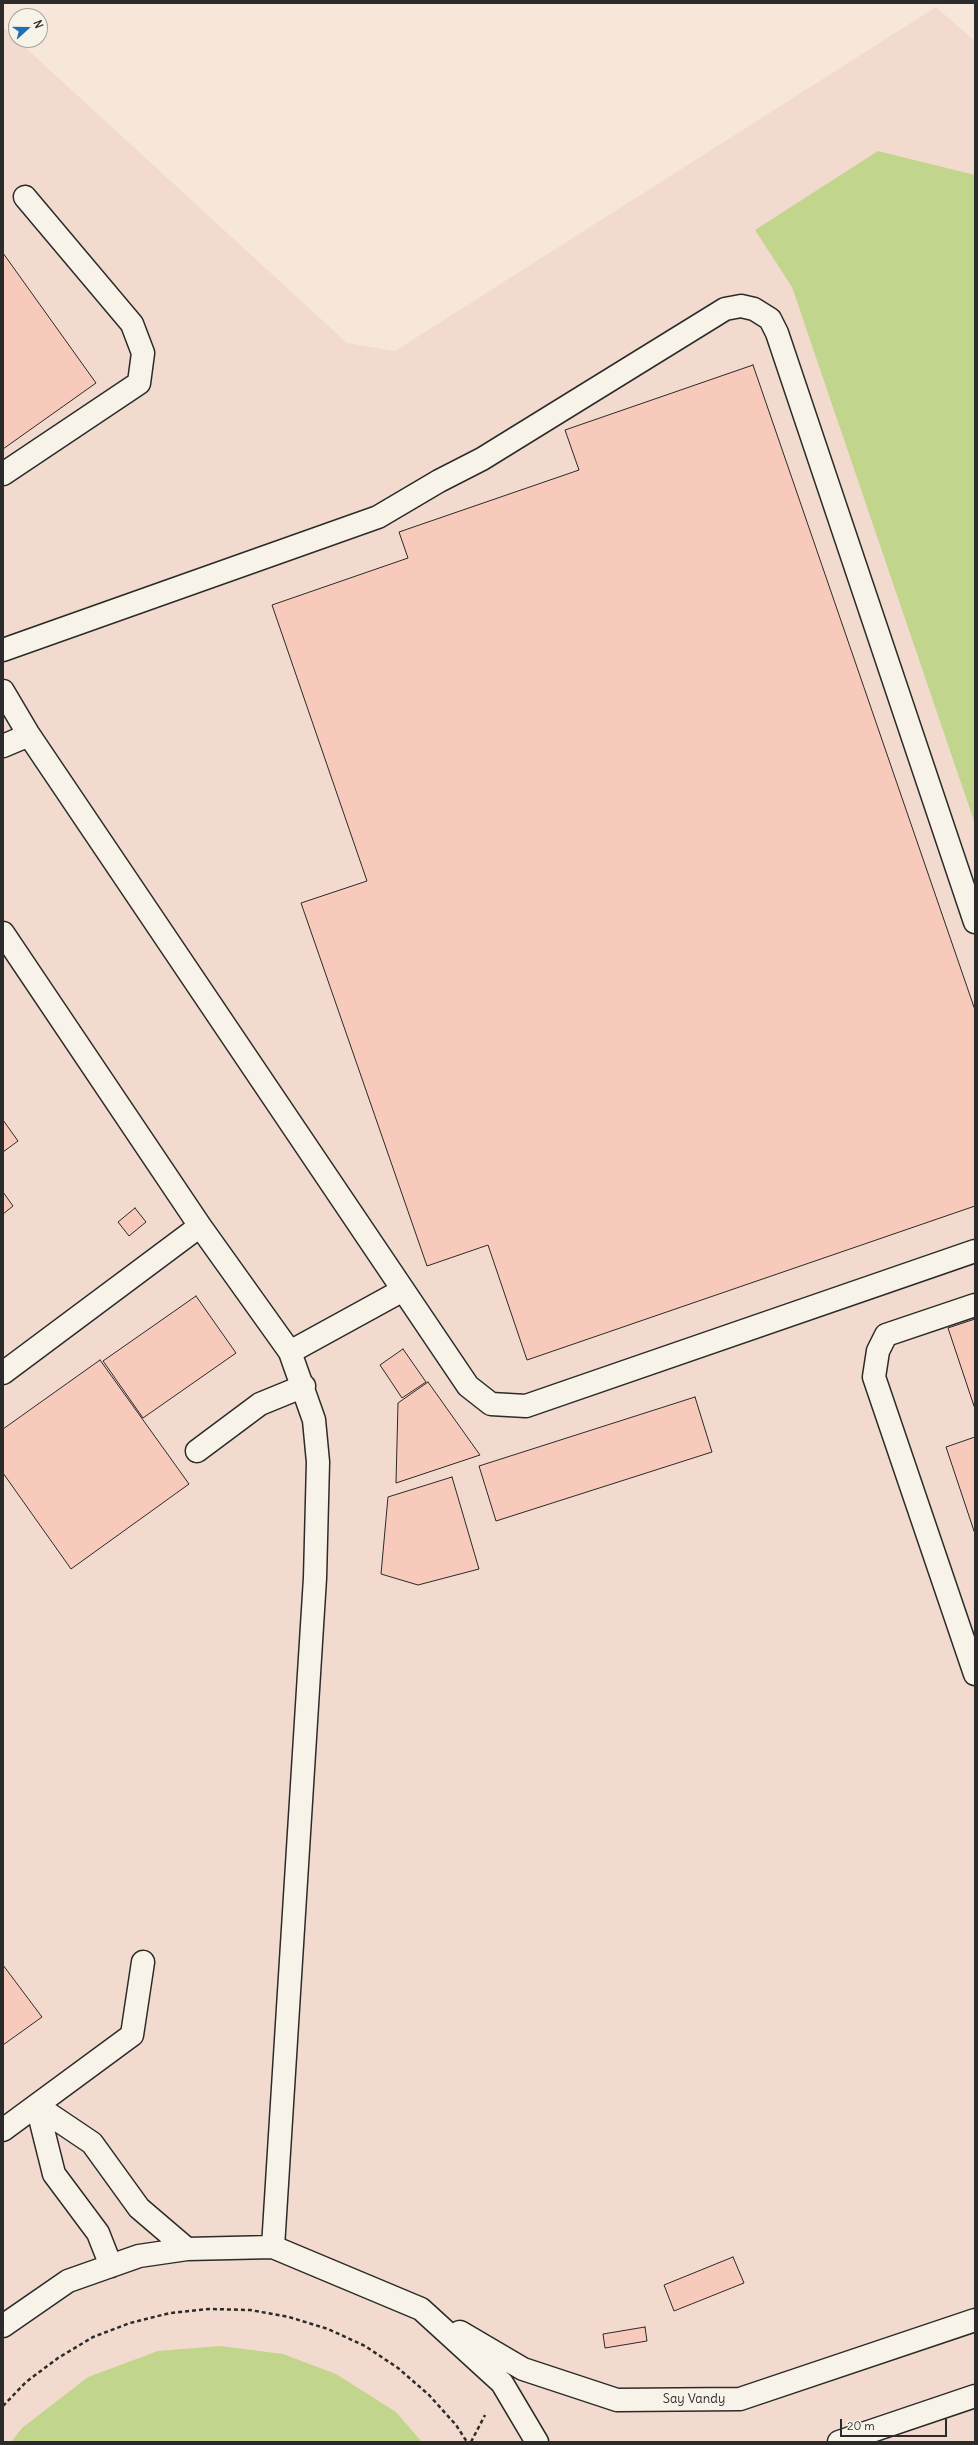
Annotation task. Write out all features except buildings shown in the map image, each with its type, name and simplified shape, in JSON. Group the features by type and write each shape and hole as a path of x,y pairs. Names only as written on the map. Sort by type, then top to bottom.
{"street":[{"path":"3,474 139,383 143,353 132,324 25,197"},
{"path":"3,650 378,517 439,481 482,459 725,309 741,306 754,310 770,319 778,333 975,922"},
{"path":"3,691 30,735 468,1386 491,1404 526,1406 975,1251"},
{"path":"3,746 30,735"},
{"path":"3,933 200,1226 290,1352 304,1386 314,1420 318,1462 316,1578 274,2247"},
{"path":"3,1373 200,1226"},
{"path":"290,1352 403,1290"},
{"path":"975,1305 886,1335 878,1351 874,1377 975,1674"},
{"path":"197,1451 260,1404 304,1386"},
{"path":"3,2130 132,2035 143,1962"},
{"path":"37,2106 92,2142 139,2208 187,2249"},
{"path":"37,2106 54,2174 98,2233 111,2266"},
{"path":"3,2326 68,2281 139,2256 187,2249 274,2247 421,2309 502,2383 537,2442"},
{"name":"Say Vandy","path":"421,2309 523,2369 617,2400 740,2399 975,2320"},
{"path":"838,2442 975,2396"}],"path":[{"path":"3,2406 26,2382 58,2358 93,2338 130,2323 170,2313 209,2308 250,2310 296,2319 328,2329 364,2346 398,2368 429,2395 456,2426 467,2442"}],"shaded area":[{"path":"936,7 975,41 975,2442 3,2442 3,27 8,32 8,48 26,48 347,343 395,351"}],"green space":[{"path":"878,151 975,175 975,824 792,287 755,230"},
{"path":"220,2346 283,2354 336,2374 396,2412 422,2442 11,2442 22,2428 88,2377 158,2351"}]}
